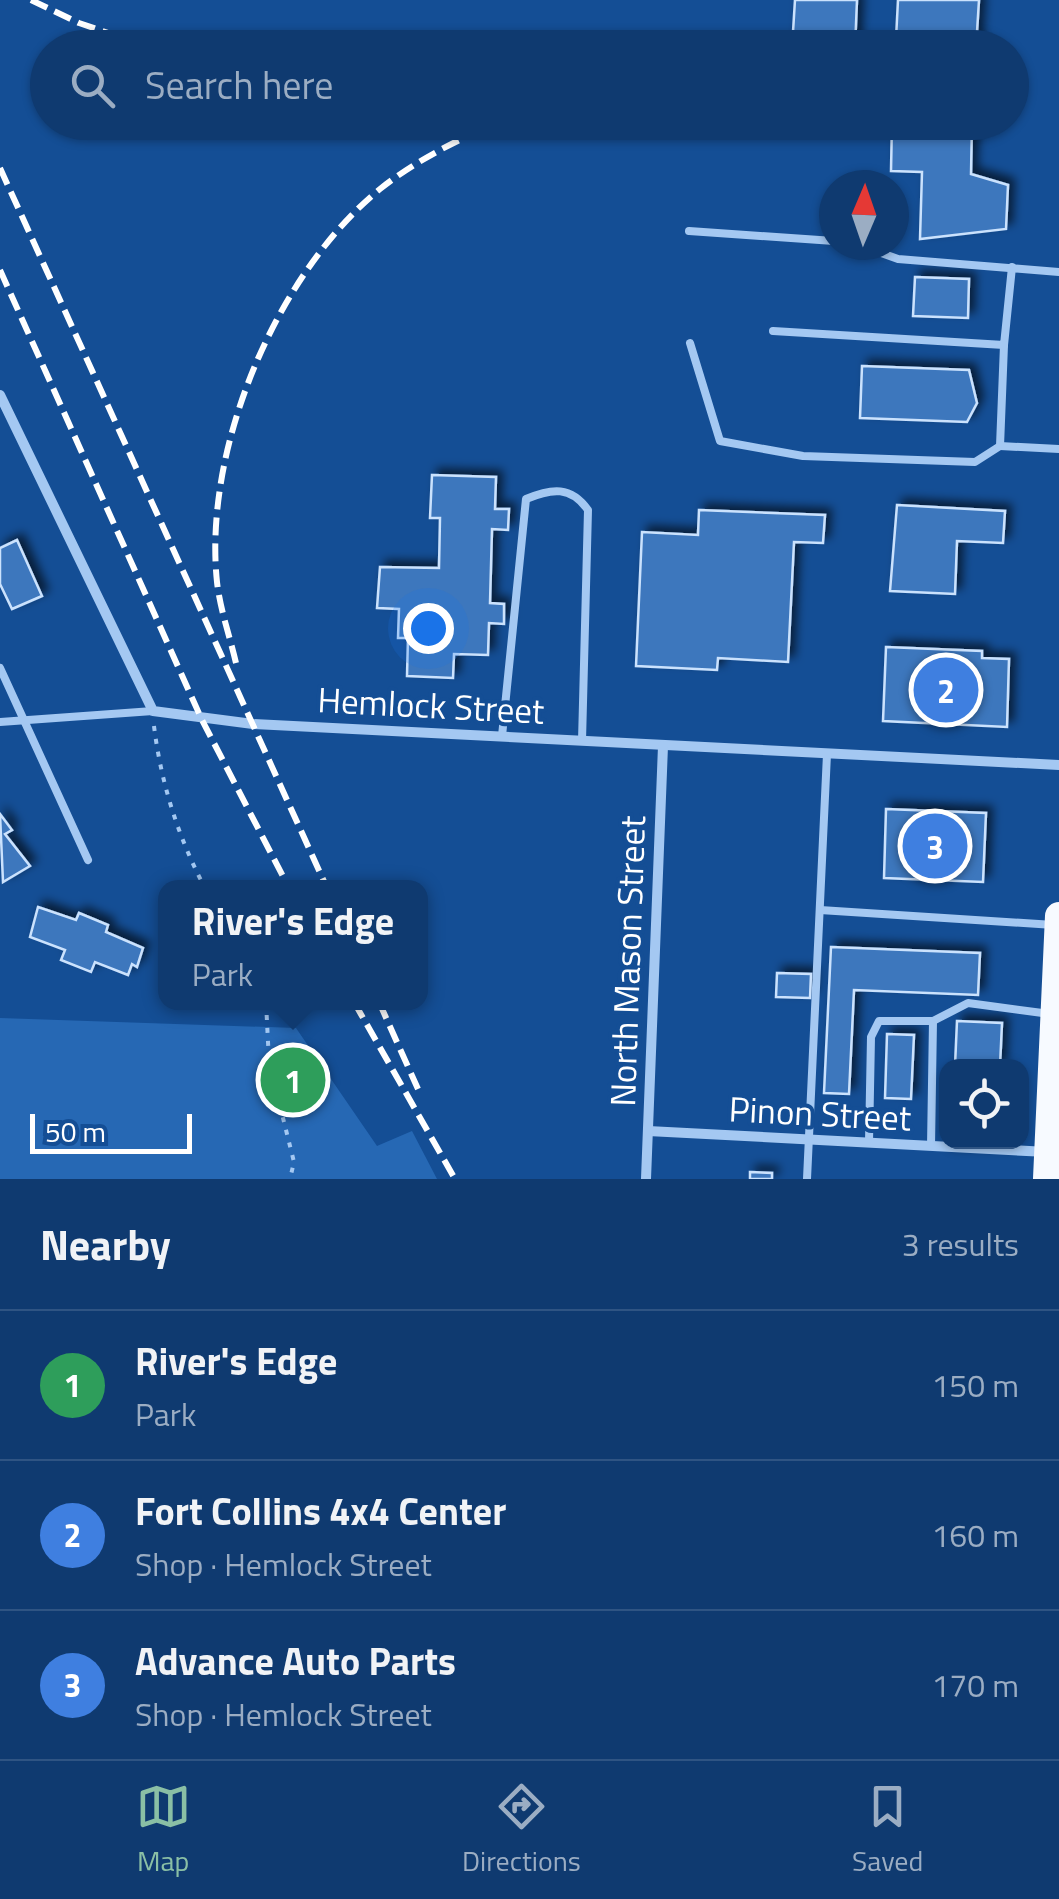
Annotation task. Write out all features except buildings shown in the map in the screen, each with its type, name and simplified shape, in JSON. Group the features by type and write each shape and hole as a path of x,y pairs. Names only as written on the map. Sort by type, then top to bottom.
{"highway":[{"path":"1054,1159 1059,916"}],"street":[{"path":"0,395 153,711"},
{"name":"Hemlock Street","path":"153,711 254,724 1059,765"},
{"name":"North Mason Street","path":"646,1179 663,746"},
{"name":"Pinon Street","path":"648,1131 932,1146 1054,1159"}],"lane":[{"path":"689,231 819,240"},
{"path":"909,260 1059,272"},
{"path":"1000,446 1012,267"},
{"path":"773,332 1004,344"},
{"path":"690,342 720,442 803,456 975,462 1000,446 1059,448"},
{"path":"502,736 526,498 560,490 578,496 588,510 582,740"},
{"path":"0,668 88,860"},
{"path":"0,722 153,711"},
{"path":"807,1179 828,754"},
{"path":"820,910 1058,925"},
{"path":"868,1142 872,1028 888,1019 933,1021 968,1004 1057,1015"},
{"path":"932,1146 933,1021"}],"path":[{"path":"153,711 164,780 184,848 202,880"},
{"path":"266,1010 269,1062 294,1162 290,1179"}],"shaded area":[{"path":"0,1018 296,1028 377,1146 412,1131 437,1179 0,1179"}],"railway":[{"path":"31,0 99,30"},
{"path":"236,663 217,582 216,530 222,476 254,367 309,268 343,225 407,169 460,140"},
{"path":"0,168 323,880"},
{"path":"0,270 202,720 285,880"},
{"path":"359,1010 455,1179"},
{"path":"383,1010 418,1089"}],"place":[{"name":"Fort Collins 4x4 Center","path":"946,690"},
{"name":"Advance Auto Parts","path":"935,846"},
{"name":"River's Edge","path":"293,1080"}]}
